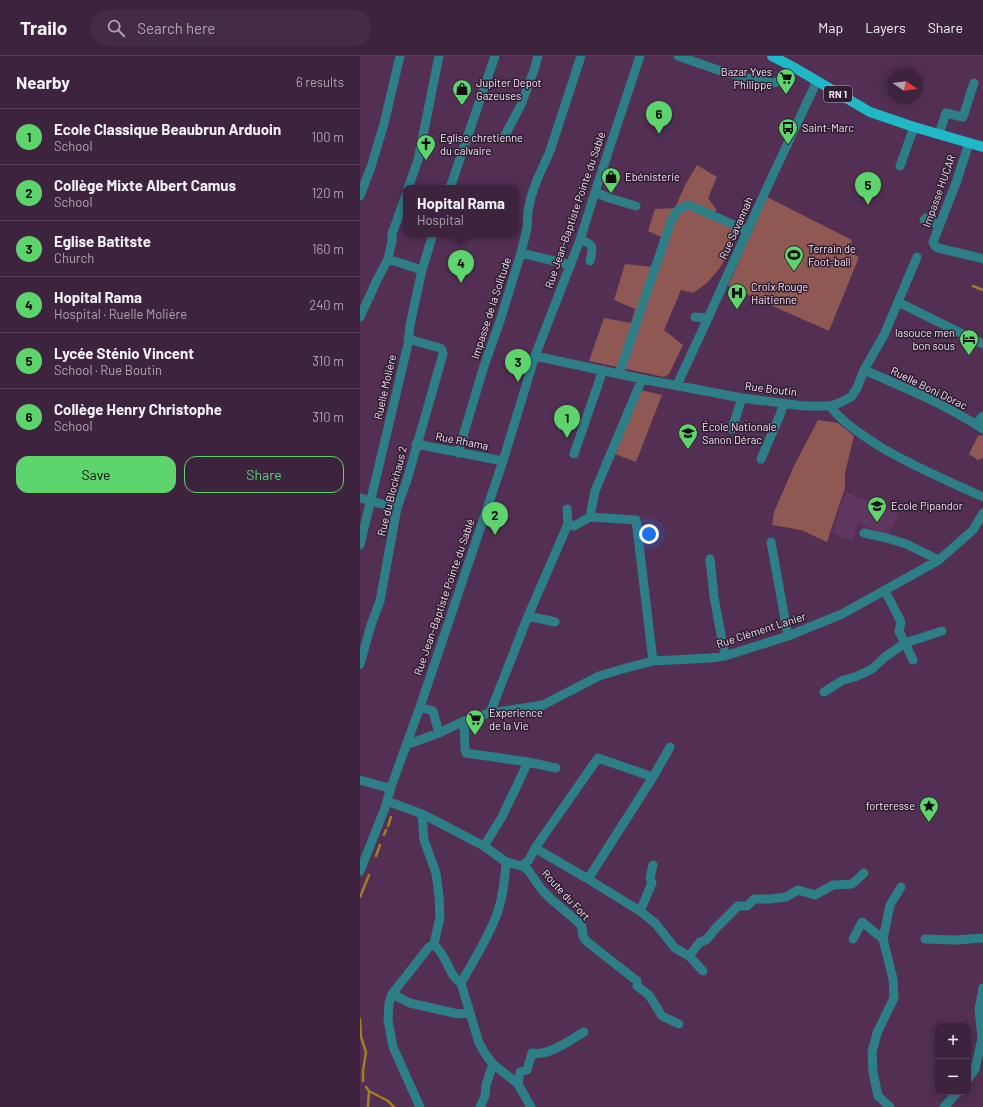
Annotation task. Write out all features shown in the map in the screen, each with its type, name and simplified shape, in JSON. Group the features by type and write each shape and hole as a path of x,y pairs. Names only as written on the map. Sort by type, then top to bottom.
{"main road":[{"name":"RN 1","path":"772,56 870,112 914,127 983,147"}],"street":[{"path":"360,196 371,167 384,124 398,56"},
{"path":"409,185 418,160 439,56"},
{"path":"451,185 495,56"},
{"path":"504,139 521,105 538,56"},
{"name":"Impasse de la Solitude","path":"458,453 484,366 500,321 521,253 531,197 550,151 581,56"},
{"name":"Rue Jean-Baptiste Pointe du Sablé","path":"360,871 374,839 420,707 502,461 535,356 580,240 640,56"},
{"path":"678,56 729,73 773,83 786,79 795,68"},
{"name":"Rue Savannah","path":"677,386 817,81"},
{"path":"939,134 946,113 963,117 974,83"},
{"path":"900,166 914,127"},
{"name":"Impasse HUCAR","path":"968,142 956,183 933,242 935,246 983,260"},
{"path":"595,192 636,206"},
{"path":"360,317 388,259 392,234 403,203"},
{"path":"619,374 675,213 681,207 689,205 748,231"},
{"path":"924,220 926,218 936,224 941,222"},
{"name":"Ruelle Molière","path":"360,545 408,338 422,270 432,237"},
{"path":"580,240 589,242 592,245 590,261"},
{"path":"521,253 571,265"},
{"name":"Rue Boutin","path":"535,356 642,379 742,398 804,406 830,406 851,397 857,388 864,370 884,335 918,257"},
{"path":"388,259 422,270"},
{"path":"898,302 983,344"},
{"path":"695,317 708,318"},
{"name":"Rue du Blockhaus 2","path":"360,664 371,625 380,601 397,508 405,487 416,444 443,354 440,348 408,338"},
{"path":"574,454 603,370"},
{"name":"Ruelle Boni Dorac","path":"864,370 922,395 950,409 983,429"},
{"path":"590,517 595,491 642,379"},
{"path":"732,429 742,398"},
{"path":"761,459 784,403"},
{"path":"830,406 838,416 860,434 900,459 983,497"},
{"path":"975,424 983,416"},
{"name":"Rue Rhama","path":"416,444 502,461"},
{"path":"360,498 397,508"},
{"path":"490,713 528,616 568,524 567,509"},
{"name":"Rue Clément Lanier","path":"406,745 439,733 464,721 490,713 543,705 599,676 653,661 725,656 788,636 842,614 939,560 973,530 983,513"},
{"path":"568,524 574,526 590,517 636,520 653,661"},
{"path":"864,533 906,544 939,560"},
{"path":"771,542 788,636"},
{"path":"710,559 714,597 725,656"},
{"path":"885,591 901,622 899,631 913,660"},
{"path":"528,616 555,622"},
{"path":"824,692 844,680 855,677 872,669 885,657 905,643 942,631"},
{"path":"420,707 433,711 439,733"},
{"path":"464,721 466,753 528,762 556,768"},
{"path":"588,878 653,777 670,747"},
{"path":"387,801 422,814 484,846 506,862 522,866 529,860 535,848 598,758 653,777"},
{"path":"484,846 502,817 528,762"},
{"path":"360,780 385,787 391,787"},
{"path":"420,1107 393,1047 388,1020 389,1003 392,994 429,947 434,944 440,917 440,896 436,873 424,840 422,814"},
{"name":"Route du Fort","path":"535,848 588,878 640,911 655,923 675,948 689,956 703,970"},
{"path":"461,983 498,913 504,888 506,862"},
{"name":"Route du Fort","path":"522,866 528,870 542,890 578,922 582,927 586,941 637,981 637,986 649,995 662,1016 679,1024"},
{"path":"640,911 652,883 650,878 653,866"},
{"path":"689,956 700,942 706,940 738,906 747,906 754,899 786,897 798,890 815,895 833,885 852,884 864,874"},
{"path":"890,1107 878,1096 872,1066 872,1052 877,1033 894,998 893,978 883,939 890,905 901,887"},
{"path":"853,940 862,922 883,939"},
{"path":"925,939 954,940 983,938"},
{"path":"434,944 444,958 454,978 461,983 479,1043 486,1055 493,1064 518,1084 532,1107"},
{"path":"971,1075 975,1069 982,1038 979,1009 983,988"},
{"path":"392,994 410,1003 458,1014 470,1013"},
{"path":"518,1084 520,1072 527,1070 532,1053 542,1053 560,1046 584,1032"},
{"path":"480,1107 493,1064"},
{"path":"944,1107 955,1095"}],"shaded area":[{"path":"697,165 717,177 708,198 716,209 715,220 734,229 730,251 719,269 707,283 693,293 681,290 664,330 683,345 669,374 664,377 589,361 604,318 631,323 635,309 614,300 625,264 652,267 668,240 648,231 655,209 675,208 685,185"},
{"name":"Terrain de Foot-ball","path":"767,197 852,240 848,252 859,257 829,331 728,286"},
{"path":"641,390 662,395 636,462 615,454"},
{"path":"818,420 838,423 854,436 845,473 845,488 827,542 801,530 772,525 774,512 794,466"},
{"path":"983,435 983,458 978,460 969,454 978,436"},
{"path":"846,492 899,513 888,535 858,523 852,541 832,533"}],"waterway":[{"path":"973,286 983,290"},
{"path":"388,826 391,817"},
{"path":"384,835 386,830"},
{"path":"376,856 380,845"},
{"path":"360,897 369,875"},
{"path":"360,1019 361,1037 366,1052 363,1081"},
{"path":"366,1087 369,1091 368,1107"},
{"path":"369,1091 388,1101 394,1107"}],"place":[{"name":"Bazar Yves Philippe","path":"786,95"},
{"name":"Jupiter Depot Gazeuses","path":"462,106"},
{"name":"Collège Henry Christophe","path":"659,134"},
{"name":"Saint-Marc","path":"788,145"},
{"name":"Eglise chretienne du calvaire","path":"426,161"},
{"name":"Ebénisterie","path":"611,194"},
{"name":"Lycée Sténio Vincent","path":"868,205"},
{"name":"Terrain de Foot-ball","path":"794,272"},
{"name":"Hopital Rama","path":"461,283"},
{"name":"Croix Rouge Haitienne","path":"737,310"},
{"name":"lasouce men bon sous","path":"969,356"},
{"name":"Eglise Batitste","path":"518,382"},
{"name":"Ecole Classique Beaubrun Arduoin","path":"567,438"},
{"name":"École Nationale Sanon Dérac","path":"688,450"},
{"name":"Ecole Pipandor","path":"877,523"},
{"name":"Collège Mixte Albert Camus","path":"495,535"},
{"name":"Experience de la Vie","path":"475,736"},
{"name":"forteresse","path":"929,823"}]}
